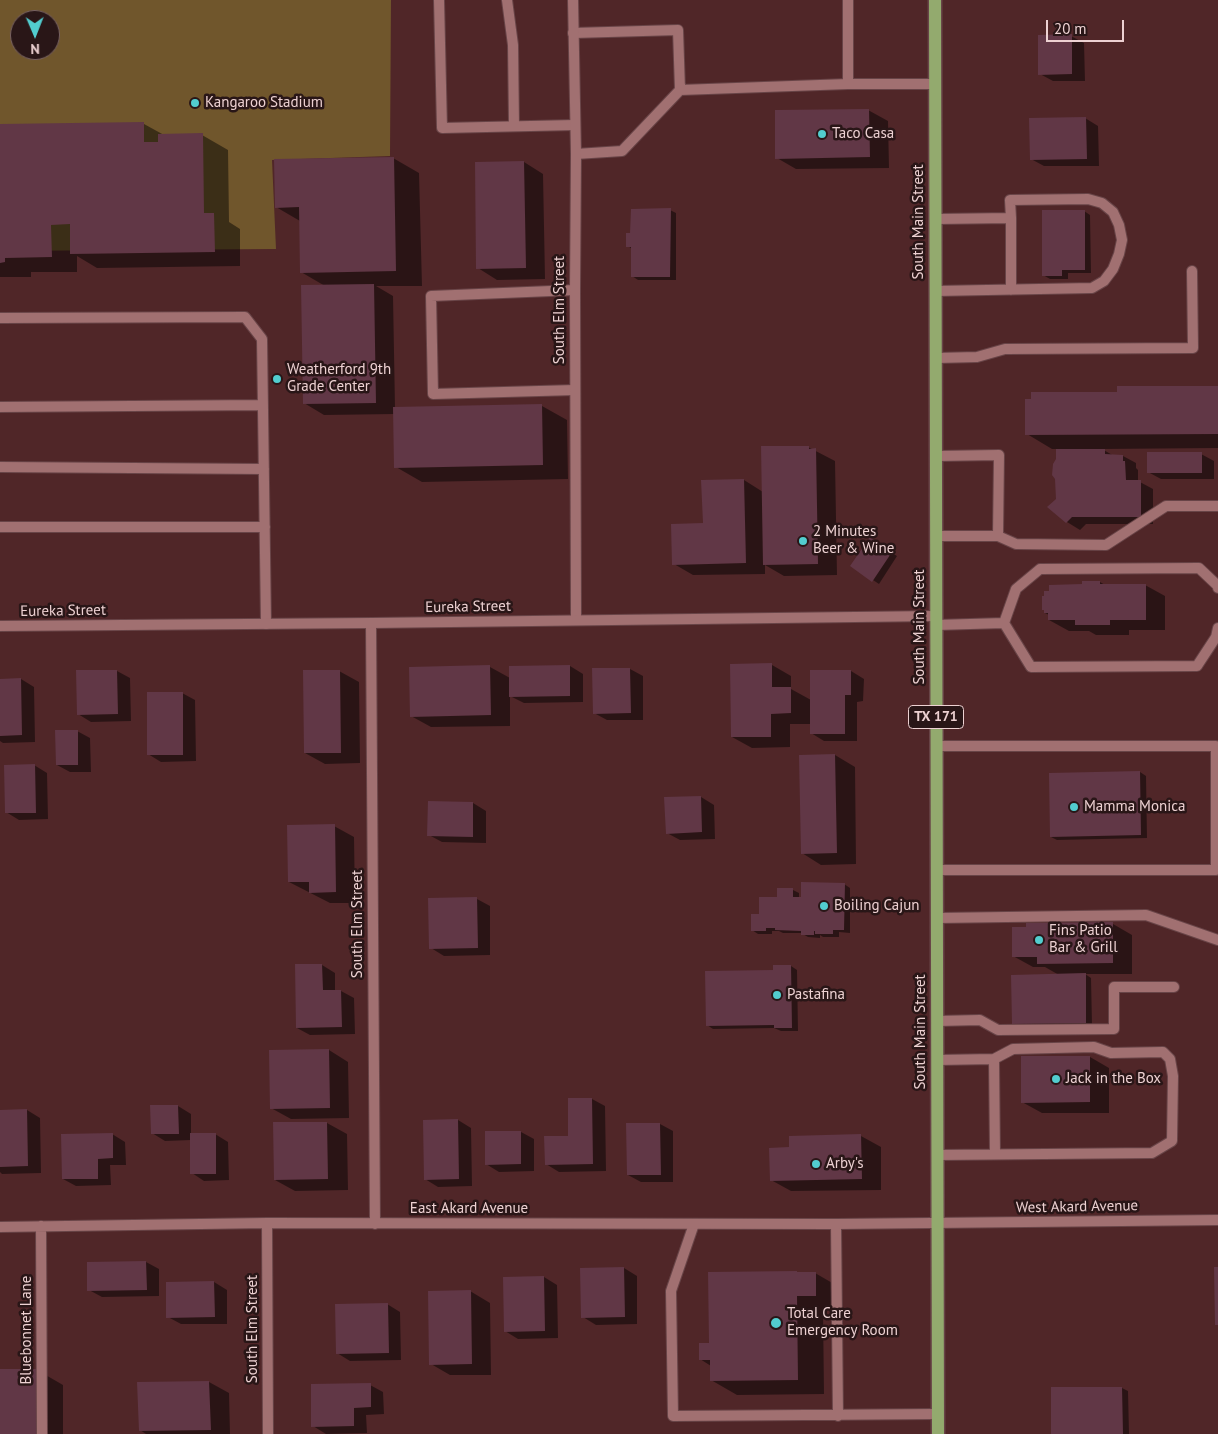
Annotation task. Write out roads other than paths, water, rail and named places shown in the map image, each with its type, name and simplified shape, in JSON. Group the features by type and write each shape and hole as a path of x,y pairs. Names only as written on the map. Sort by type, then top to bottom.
{"main road":[{"name":"South Main Street","path":"935,0 938,1434"}],"street":[{"path":"439,0 442,128 575,125"},
{"path":"507,0 513,45 514,126"},
{"name":"South Elm Street","path":"573,0 576,154 576,620"},
{"path":"848,0 848,84"},
{"path":"573,33 678,30 680,90"},
{"path":"576,154 622,151 680,90 848,84 935,84"},
{"path":"935,291 1011,290 1092,288 1104,281 1113,269 1119,254 1122,240 1119,225 1113,212 1102,204 1088,199 1010,200 1011,290"},
{"path":"935,219 1011,218"},
{"path":"936,358 977,357 1006,349 1193,348 1192,271"},
{"path":"575,290 431,296 433,394 575,390"},
{"path":"0,318 245,317 262,338 266,624"},
{"path":"0,407 263,405"},
{"path":"936,456 999,456 998,536"},
{"path":"0,467 264,469"},
{"path":"936,536 998,536 1016,544 1106,545 1166,506 1218,506"},
{"path":"0,527 265,527"},
{"path":"1218,588 1199,568 1040,569 1016,589 1004,623 1031,667 1197,666 1216,637 1218,628"},
{"name":"Eureka Street","path":"0,626 576,620 936,620 1004,623"},
{"name":"South Elm Street","path":"372,623 376,1224"},
{"path":"936,746 1216,746 1216,870 936,870"},
{"path":"937,918 1146,915 1218,940"},
{"path":"937,1021 980,1020 998,1030 1114,1028 1114,987 1174,987"},
{"path":"937,1060 994,1059 1013,1049 1094,1047 1111,1053 1163,1052 1170,1059 1173,1076 1172,1141 1152,1153 937,1155"},
{"path":"994,1059 995,1154"},
{"name":"West Akard Avenue","path":"937,1223 1218,1220"},
{"name":"South Elm Street","path":"267,1223 268,1434"},
{"name":"East Akard Avenue","path":"0,1227 267,1223 937,1223"},
{"path":"694,1224 671,1291 673,1416 938,1414"},
{"path":"836,1224 838,1416"},
{"name":"Bluebonnet Lane","path":"41,1226 42,1434"}],"place":[{"name":"Kangaroo Stadium","path":"195,103"},
{"name":"Taco Casa","path":"822,134"},
{"name":"Weatherford 9th Grade Center","path":"277,379"},
{"name":"2 Minutes Beer & Wine","path":"803,541"},
{"name":"Mamma Monica","path":"1074,807"},
{"name":"Boiling Cajun","path":"824,906"},
{"name":"Fins Patio Bar & Grill","path":"1039,940"},
{"name":"Pastafina","path":"777,995"},
{"name":"Jack in the Box","path":"1056,1079"},
{"name":"Arby's","path":"816,1164"},
{"name":"Total Care Emergency Room","path":"776,1323"}]}
